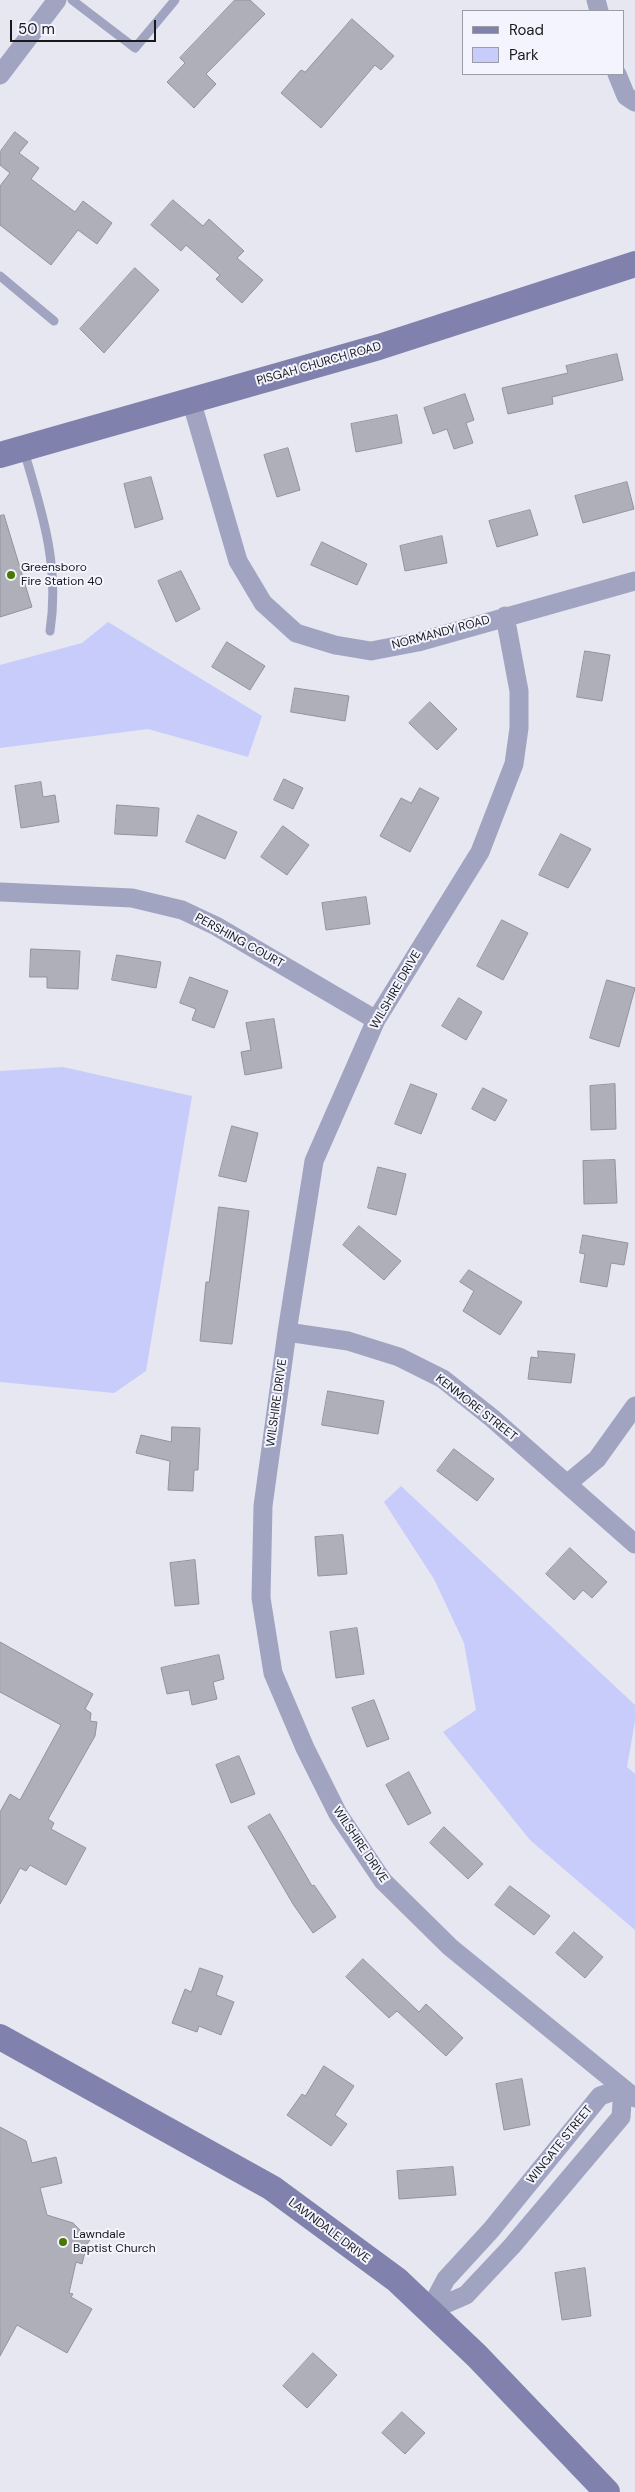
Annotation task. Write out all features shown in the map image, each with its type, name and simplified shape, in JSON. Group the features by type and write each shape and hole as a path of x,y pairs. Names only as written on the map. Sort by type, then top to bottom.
{"main road":[{"name":"PISGAH CHURCH ROAD","path":"12,452 379,347 635,264"},
{"name":"LAWNDALE DRIVE","path":"0,2037 272,2188 397,2280 477,2356 607,2492"}],"street":[{"path":"0,74 57,0"},
{"path":"617,75 626,96 635,102"},
{"name":"NORMANDY ROAD","path":"191,400 238,561 263,602 296,632 335,645 372,651 418,642 635,580"},
{"name":"WILSHIRE DRIVE","path":"505,616 519,691 519,728 514,764 480,852 376,1020 314,1161 286,1332 263,1506 261,1598 274,1673 304,1748 338,1814 383,1881 450,1947 629,2093"},
{"name":"PERSHING COURT","path":"0,892 132,898 182,910 216,926 376,1020"},
{"name":"KENMORE STREET","path":"286,1332 348,1341 399,1357 443,1379 492,1418 635,1544"},
{"path":"567,1484 597,1459 635,1406"},
{"path":"430,2311 466,2295 512,2246 621,2117 629,2093"},
{"name":"WINGATE STREET","path":"430,2311 446,2279 492,2230 600,2096 629,2093"}],"lane":[{"path":"72,0 134,48 175,0"},
{"path":"0,276 54,321"},
{"path":"12,452 42,509 52,555 54,606 50,631"}],"green space":[{"path":"108,622 262,716 248,757 148,729 0,748 0,665 82,643"},
{"path":"63,1067 192,1096 146,1371 114,1393 0,1382 0,1071"},
{"path":"401,1486 635,1705 635,1721 627,1767 635,1774 635,1930 530,1840 443,1732 476,1710 464,1643 434,1579 384,1502"}],"building":[{"path":"235,0 250,0 265,14 206,74 216,84 194,108 167,82 185,63 180,58"},
{"path":"352,19 394,56 381,70 375,65 321,128 281,93 301,70 305,72"},
{"path":"15,132 28,142 19,153 39,168 31,179 75,212 83,201 112,223 97,244 78,230 51,265 0,225 0,186 10,173 0,165 0,152"},
{"path":"173,200 203,226 209,219 244,251 237,258 263,280 242,303 216,279 220,275 186,245 181,251 151,225"},
{"path":"135,268 159,290 104,353 80,329"},
{"path":"617,354 623,380 552,397 553,404 508,414 502,388 568,373 566,366"},
{"path":"465,394 474,420 466,423 473,443 454,449 447,429 433,434 424,408"},
{"path":"397,415 402,443 356,452 351,424"},
{"path":"288,448 300,490 277,497 264,455"},
{"path":"151,477 163,519 135,528 124,484"},
{"path":"627,482 634,509 583,523 575,496"},
{"path":"530,510 538,535 497,547 489,521"},
{"name":"Greensboro Fire Station 40","path":"4,515 32,607 0,617 0,516"},
{"path":"442,536 447,563 405,571 400,546"},
{"path":"322,542 367,564 357,585 311,565"},
{"path":"181,571 200,609 176,622 158,581"},
{"path":"227,642 265,666 250,690 212,667"},
{"path":"585,651 610,655 602,701 577,697"},
{"path":"295,688 349,696 345,721 291,712"},
{"path":"430,702 457,729 437,750 409,723"},
{"path":"284,779 303,788 293,809 274,800"},
{"path":"41,782 43,797 55,795 59,822 21,828 15,786"},
{"path":"420,788 439,798 410,852 380,836 401,798 411,803"},
{"path":"117,805 159,808 157,836 115,834"},
{"path":"198,815 237,832 225,859 186,842"},
{"path":"283,826 309,845 287,875 261,857"},
{"path":"561,834 591,849 568,888 539,875"},
{"path":"366,897 370,924 326,930 322,903"},
{"path":"502,920 528,933 503,980 477,966"},
{"path":"31,949 80,951 78,989 47,988 47,977 30,977"},
{"path":"117,955 161,962 156,988 112,980"},
{"path":"190,977 228,991 214,1028 192,1020 196,1009 180,1003"},
{"path":"607,980 635,988 619,1047 590,1038"},
{"path":"459,998 482,1012 466,1040 442,1026"},
{"path":"274,1019 282,1068 245,1075 241,1052 251,1050 246,1023"},
{"path":"411,1084 437,1094 421,1134 395,1124"},
{"path":"615,1084 616,1129 591,1130 590,1086"},
{"path":"483,1088 507,1100 495,1121 472,1109"},
{"path":"232,1126 258,1133 246,1182 219,1176"},
{"path":"615,1160 617,1203 584,1204 583,1161"},
{"path":"378,1167 406,1174 396,1215 368,1208"},
{"path":"219,1207 249,1211 232,1344 200,1341 206,1282 209,1282"},
{"path":"359,1226 401,1261 384,1280 343,1245"},
{"path":"583,1235 628,1243 624,1265 611,1263 607,1287 580,1282 585,1254 580,1253"},
{"path":"469,1270 522,1302 500,1335 463,1311 474,1291 460,1282"},
{"path":"538,1351 575,1354 571,1383 528,1379 531,1357 538,1358"},
{"path":"328,1391 384,1401 378,1434 322,1425"},
{"path":"172,1427 200,1428 198,1470 194,1470 193,1491 168,1490 170,1461 136,1453 141,1435 171,1442"},
{"path":"454,1449 494,1479 477,1501 437,1471"},
{"path":"343,1535 347,1574 318,1576 315,1537"},
{"path":"570,1548 607,1582 592,1598 583,1590 574,1600 546,1574"},
{"path":"195,1560 199,1604 175,1606 170,1563"},
{"path":"357,1628 364,1674 336,1678 330,1632"},
{"path":"0,1642 93,1694 85,1709 91,1713 90,1721 97,1722 95,1736 48,1819 54,1823 51,1829 86,1848 66,1885 30,1865 26,1871 20,1868 0,1904 0,1812 10,1794 20,1800 61,1725 0,1692"},
{"path":"219,1655 224,1679 213,1682 217,1699 192,1705 189,1690 167,1694 161,1668"},
{"path":"374,1700 389,1739 367,1747 352,1708"},
{"path":"239,1756 255,1794 231,1803 216,1765"},
{"path":"409,1772 431,1813 408,1825 386,1785"},
{"path":"270,1814 312,1886 314,1885 336,1917 313,1933 293,1904 248,1827"},
{"path":"444,1827 483,1864 468,1879 430,1843"},
{"path":"510,1886 550,1916 534,1935 495,1905"},
{"path":"574,1932 603,1957 585,1978 556,1953"},
{"path":"363,1959 419,2012 426,2004 463,2038 446,2056 397,2011 389,2018 346,1977"},
{"path":"200,1968 223,1976 216,1995 234,2002 221,2035 199,2026 197,2032 172,2023 185,1989 191,1992"},
{"path":"324,2066 354,2086 335,2115 347,2124 331,2146 287,2115 302,2094 305,2096"},
{"path":"522,2079 530,2125 504,2130 496,2084"},
{"name":"Lawndale Baptist Church","path":"0,2127 26,2141 32,2163 56,2157 62,2183 40,2188 47,2215 73,2223 90,2240 87,2244 82,2264 76,2262 69,2293 73,2294 71,2297 92,2309 67,2353 17,2325 0,2356"},
{"path":"453,2167 456,2195 399,2199 397,2171"},
{"path":"585,2268 591,2316 562,2320 555,2273"},
{"path":"313,2353 337,2375 307,2408 283,2386"},
{"path":"402,2412 425,2433 405,2454 382,2433"}],"place":[{"name":"Greensboro Fire Station 40","path":"11,575"},
{"name":"Lawndale Baptist Church","path":"63,2242"}]}
